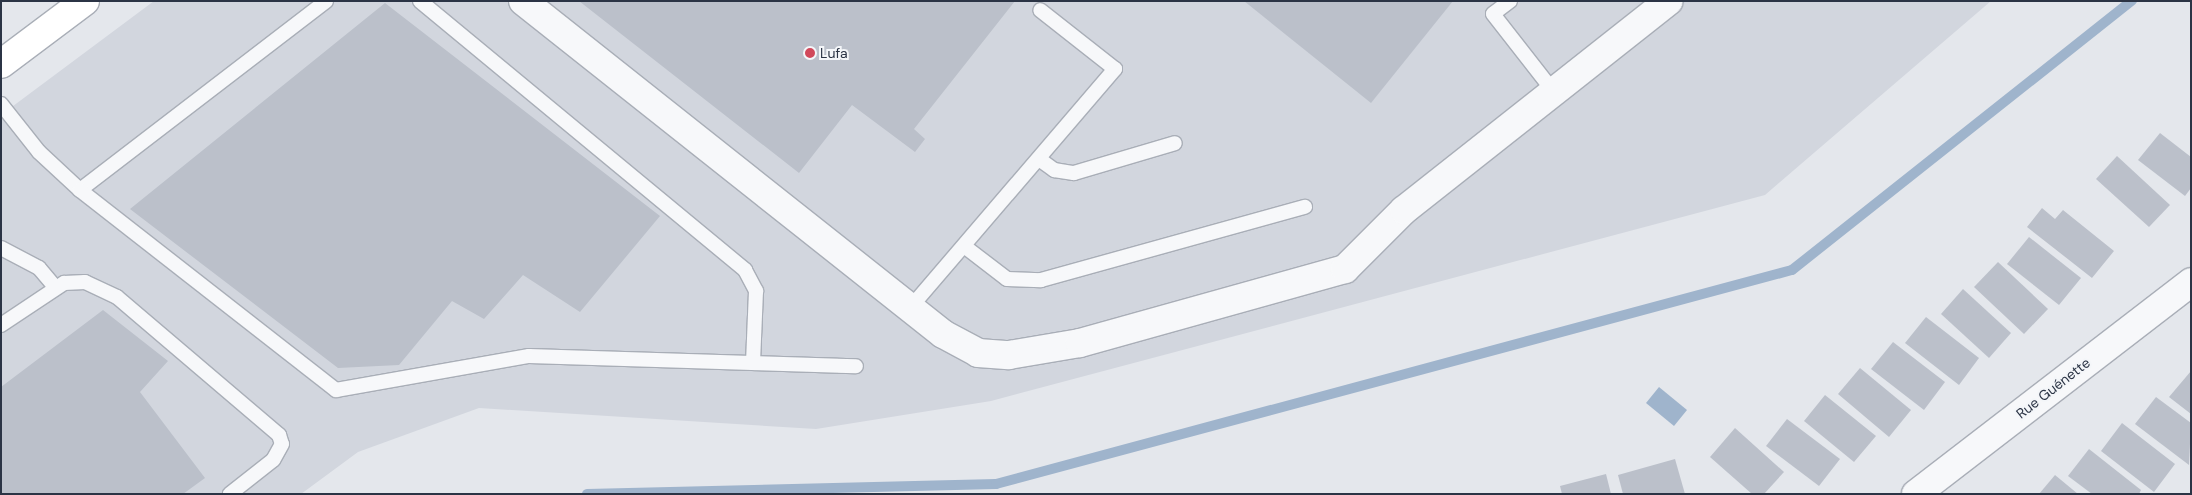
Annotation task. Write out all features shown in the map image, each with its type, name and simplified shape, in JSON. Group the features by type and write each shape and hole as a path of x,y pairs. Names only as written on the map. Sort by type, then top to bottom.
{"main road":[{"path":"1,64 86,1"}],"street":[{"path":"523,1 910,308 965,348 1009,355 1080,342 1312,281 1344,269 1404,210 1669,1"},
{"name":"Rue Guénette","path":"1916,494 2191,282"}],"lane":[{"path":"80,190 326,1"},
{"path":"420,1 745,270 756,291 753,363"},
{"path":"1510,1 1493,14 1554,92"},
{"path":"910,308 1115,69 1040,10"},
{"path":"1,104 39,152 80,190 336,390 513,357 856,366"},
{"path":"1039,159 1054,170 1074,172 1175,144"},
{"path":"964,246 1007,279 1041,280 1305,207"},
{"path":"1,248 39,268 54,286"},
{"path":"1,325 54,286 75,281 106,289 274,427 280,435 280,452 230,494"}],"shaded area":[{"path":"154,1 1991,1 1765,195 991,401 816,429 479,408 358,452 301,494 1,494 1,115"}],"water":[{"path":"1659,387 1687,410 1674,426 1646,403"}],"building":[{"name":"Lufa","path":"579,1 1015,1 914,129 925,139 915,152 852,105 799,173"},
{"path":"1244,1 1453,1 1371,103"},
{"path":"385,3 660,216 580,312 523,275 484,319 452,301 399,365 338,368 130,209"},
{"path":"2160,133 2191,157 2191,188 2185,196 2138,160"},
{"path":"2117,156 2170,205 2149,227 2096,179"},
{"path":"2042,208 2055,219 2063,210 2114,251 2092,278 2027,227"},
{"path":"2029,237 2081,278 2059,305 2007,264"},
{"path":"1998,262 2048,309 2024,334 1974,287"},
{"path":"1963,289 2011,333 1989,358 1941,314"},
{"path":"103,310 168,361 140,392 205,478 183,494 1,494 1,387"},
{"path":"1926,317 1979,358 1959,385 1905,343"},
{"path":"1893,342 1945,382 1924,410 1871,369"},
{"path":"1860,368 1911,410 1889,437 1838,394"},
{"path":"2191,371 2191,414 2169,397"},
{"path":"1825,395 1876,436 1854,462 1804,421"},
{"path":"2156,397 2191,423 2189,465 2135,424"},
{"path":"1787,419 1840,459 1819,486 1766,446"},
{"path":"2122,423 2175,464 2154,492 2101,451"},
{"path":"1735,428 1784,472 1764,494 1752,494 1710,457"},
{"path":"2089,449 2141,490 2139,494 2092,494 2068,476"},
{"path":"1675,459 1685,494 1623,494 1618,475"},
{"path":"1606,474 1611,494 1562,494 1560,486"},
{"path":"2055,475 2078,494 2039,494"}],"waterway":[{"path":"587,494 996,484 1792,270 2132,1"}],"place":[{"name":"Lufa","path":"810,53"}]}
